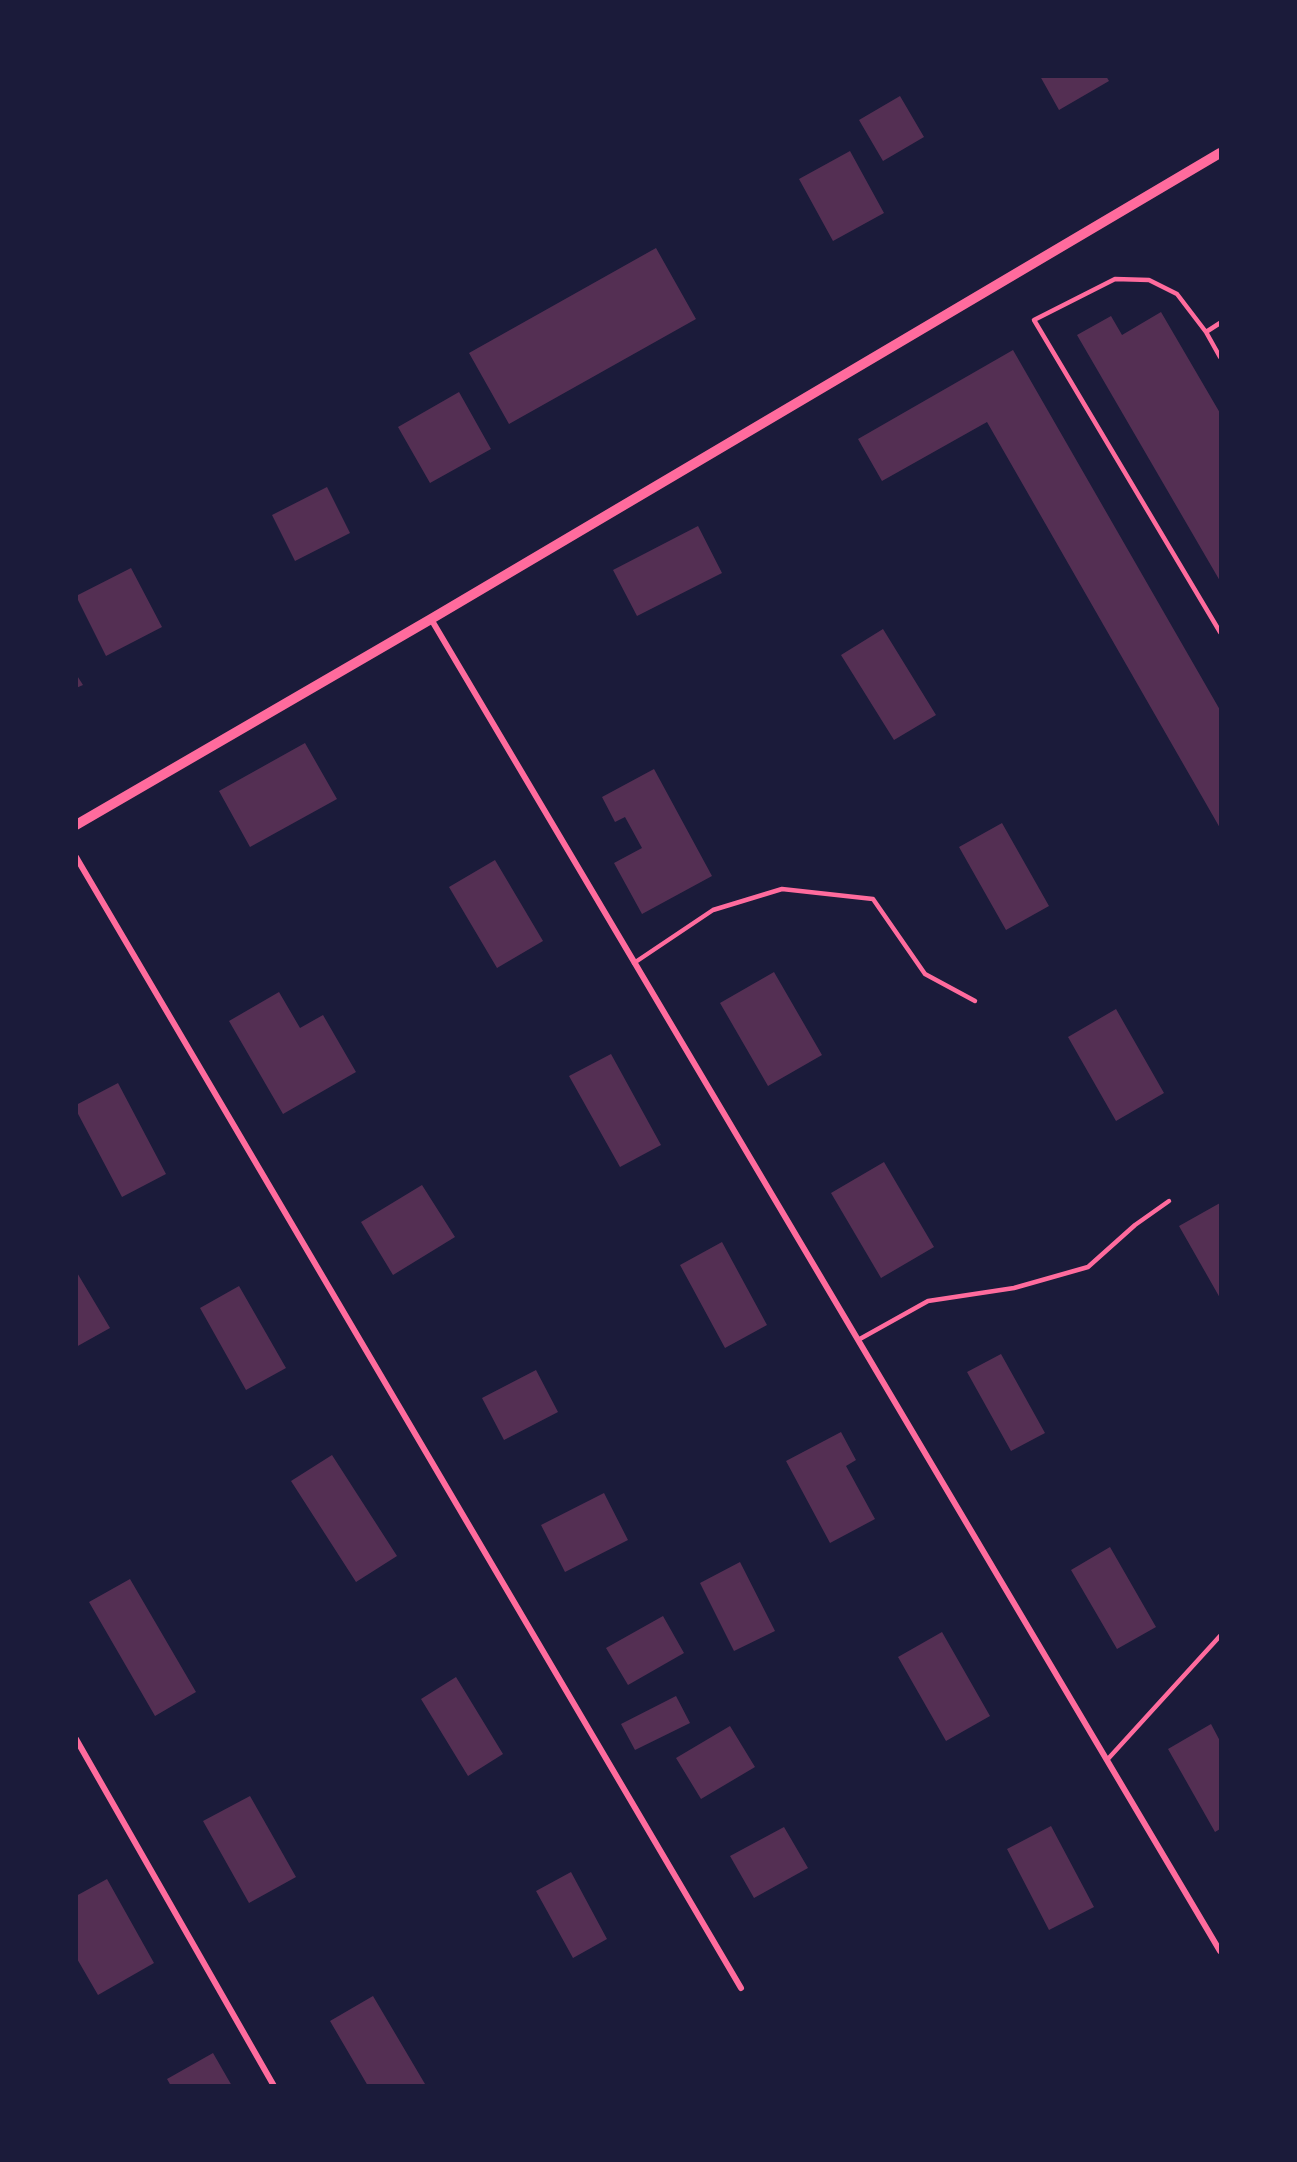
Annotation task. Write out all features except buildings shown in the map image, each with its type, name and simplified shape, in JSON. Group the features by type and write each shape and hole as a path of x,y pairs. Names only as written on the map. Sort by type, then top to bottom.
{"street":[{"path":"76,825 1221,153"},
{"path":"430,619 1221,1951"},
{"path":"76,857 741,1988"},
{"path":"76,1739 274,2085"}],"lane":[{"path":"1221,357 1178,294 1149,280 1115,279 1034,320 1221,632"},
{"path":"1206,332 1221,323"},
{"path":"634,963 713,910 782,889 873,899 925,974 975,1001"},
{"path":"858,1340 928,1301 1014,1288 1088,1267 1135,1225 1169,1201"},
{"path":"1107,1760 1221,1636"}]}
